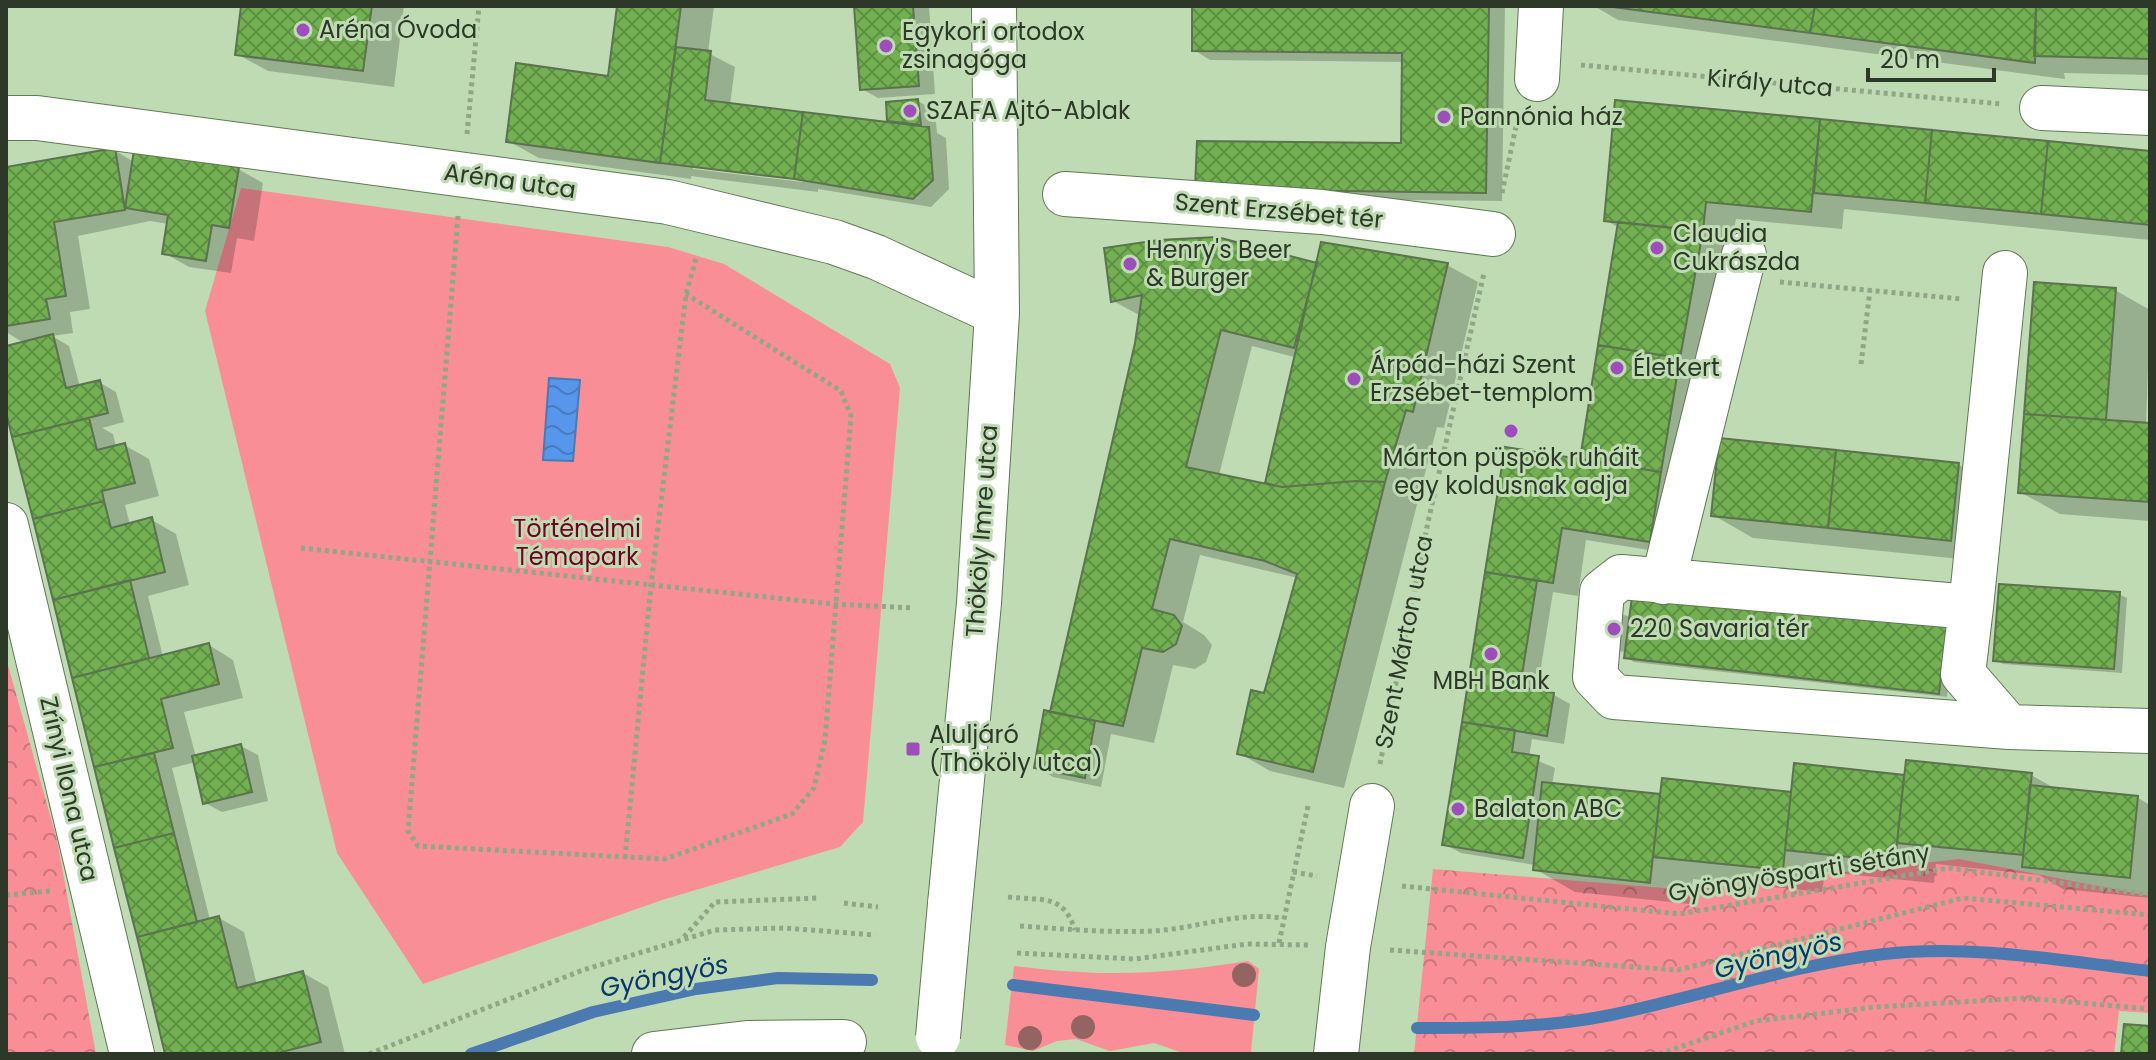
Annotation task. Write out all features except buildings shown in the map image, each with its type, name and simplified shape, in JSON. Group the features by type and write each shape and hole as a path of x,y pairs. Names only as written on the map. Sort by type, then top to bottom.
{"street":[{"name":"Thököly Imre utca","path":"938,1046 979,603 997,313 994,6"},
{"path":"1537,79 1541,6"},
{"path":"2042,108 2150,113"},
{"name":"Aréna utca","path":"6,118 37,118 668,202 769,224 876,257 997,313"},
{"name":"Szent Erzsébet tér","path":"1065,194 1322,212 1497,215"},
{"path":"1663,582 1742,267"},
{"path":"2004,288 1963,674 2009,727"},
{"name":"Zrínyi Ilona utca","path":"6,525 132,1054"},
{"path":"1971,607 1621,577 1602,592 1595,677 1614,697 2009,727 2150,731"},
{"path":"1336,1054 1346,964 1372,806"},
{"path":"654,1054 747,1043 844,1042"}],"path":[{"path":"479,6 462,175 408,831 418,846 665,859 792,814 814,788 825,740 833,604 851,416 841,391 686,294"},
{"name":"Király utca","path":"1537,79 1571,64 2042,108"},
{"name":"Szent Márton utca","path":"1372,806 1428,522 1521,105 1537,79"},
{"path":"625,858 651,585 686,294 697,255"},
{"path":"1742,267 1870,290 2004,288"},
{"path":"1861,364 1870,290"},
{"path":"301,548 833,604 914,608"},
{"path":"1279,943 1281,918 1308,806"},
{"name":"Gyöngyösparti sétány","path":"1358,882 1679,914 1949,868 2150,895"},
{"path":"6,895 52,891"},
{"path":"1008,897 1060,903 1068,910 1075,930"},
{"path":"683,938 715,902 819,898"},
{"path":"1017,953 1135,959 1279,943 1346,964 1678,970 1963,898 2150,915"},
{"path":"844,903 878,907"},
{"path":"1020,926 1152,931 1209,924 1245,915 1281,918"},
{"path":"369,1054 583,970 715,930 784,928 875,935"},
{"path":"1659,1054 1756,1021 1876,1007 2026,998 2150,1009"}],"green space":[{"name":"Történelmi Témapark","path":"241,188 668,247 724,264 890,364 900,388 863,822 840,847 662,900 423,984 337,853 205,311"},
{"path":"6,658 57,840 96,1054 6,1054"},
{"path":"1959,859 2150,896 2150,1013 2119,1011 2114,1054 1414,1054 1433,869 1688,890"},
{"path":"1248,961 1259,969 1251,1052 1186,1054 1154,1043 1110,1051 1076,1039 1057,1041 1033,1051 1005,1045 1014,966 1131,973"}],"water":[{"path":"549,378 580,380 573,461 543,460"}],"waterway":[{"name":"Gyöngyös","path":"1417,1028 1563,1023 1611,1015 1849,959 1917,951 1984,952 2150,971"},
{"name":"Gyöngyös","path":"471,1054 593,1012 696,989 778,978 872,980"},
{"name":"Gyöngyös","path":"1013,985 1254,1015"}],"place":[{"name":"Aréna Óvoda","path":"303,30"},
{"name":"Egykori ortodox zsinagóga","path":"886,46"},
{"name":"SZAFA Ajtó-Ablak","path":"910,111"},
{"name":"Pannónia ház","path":"1444,117"},
{"name":"Claudia Cukrászda","path":"1657,248"},
{"name":"Henry's Beer & Burger","path":"1130,264"},
{"name":"Életkert","path":"1617,368"},
{"name":"Árpád-házi Szent Erzsébet-templom","path":"1354,379"},
{"name":"Márton püspök ruháit egy koldusnak adja","path":"1511,431"},
{"name":"220 Savaria tér","path":"1614,629"},
{"name":"MBH Bank","path":"1491,654"},
{"name":"Aluljáró (Thököly utca)","path":"913,749"},
{"name":"Balaton ABC","path":"1458,809"}]}
